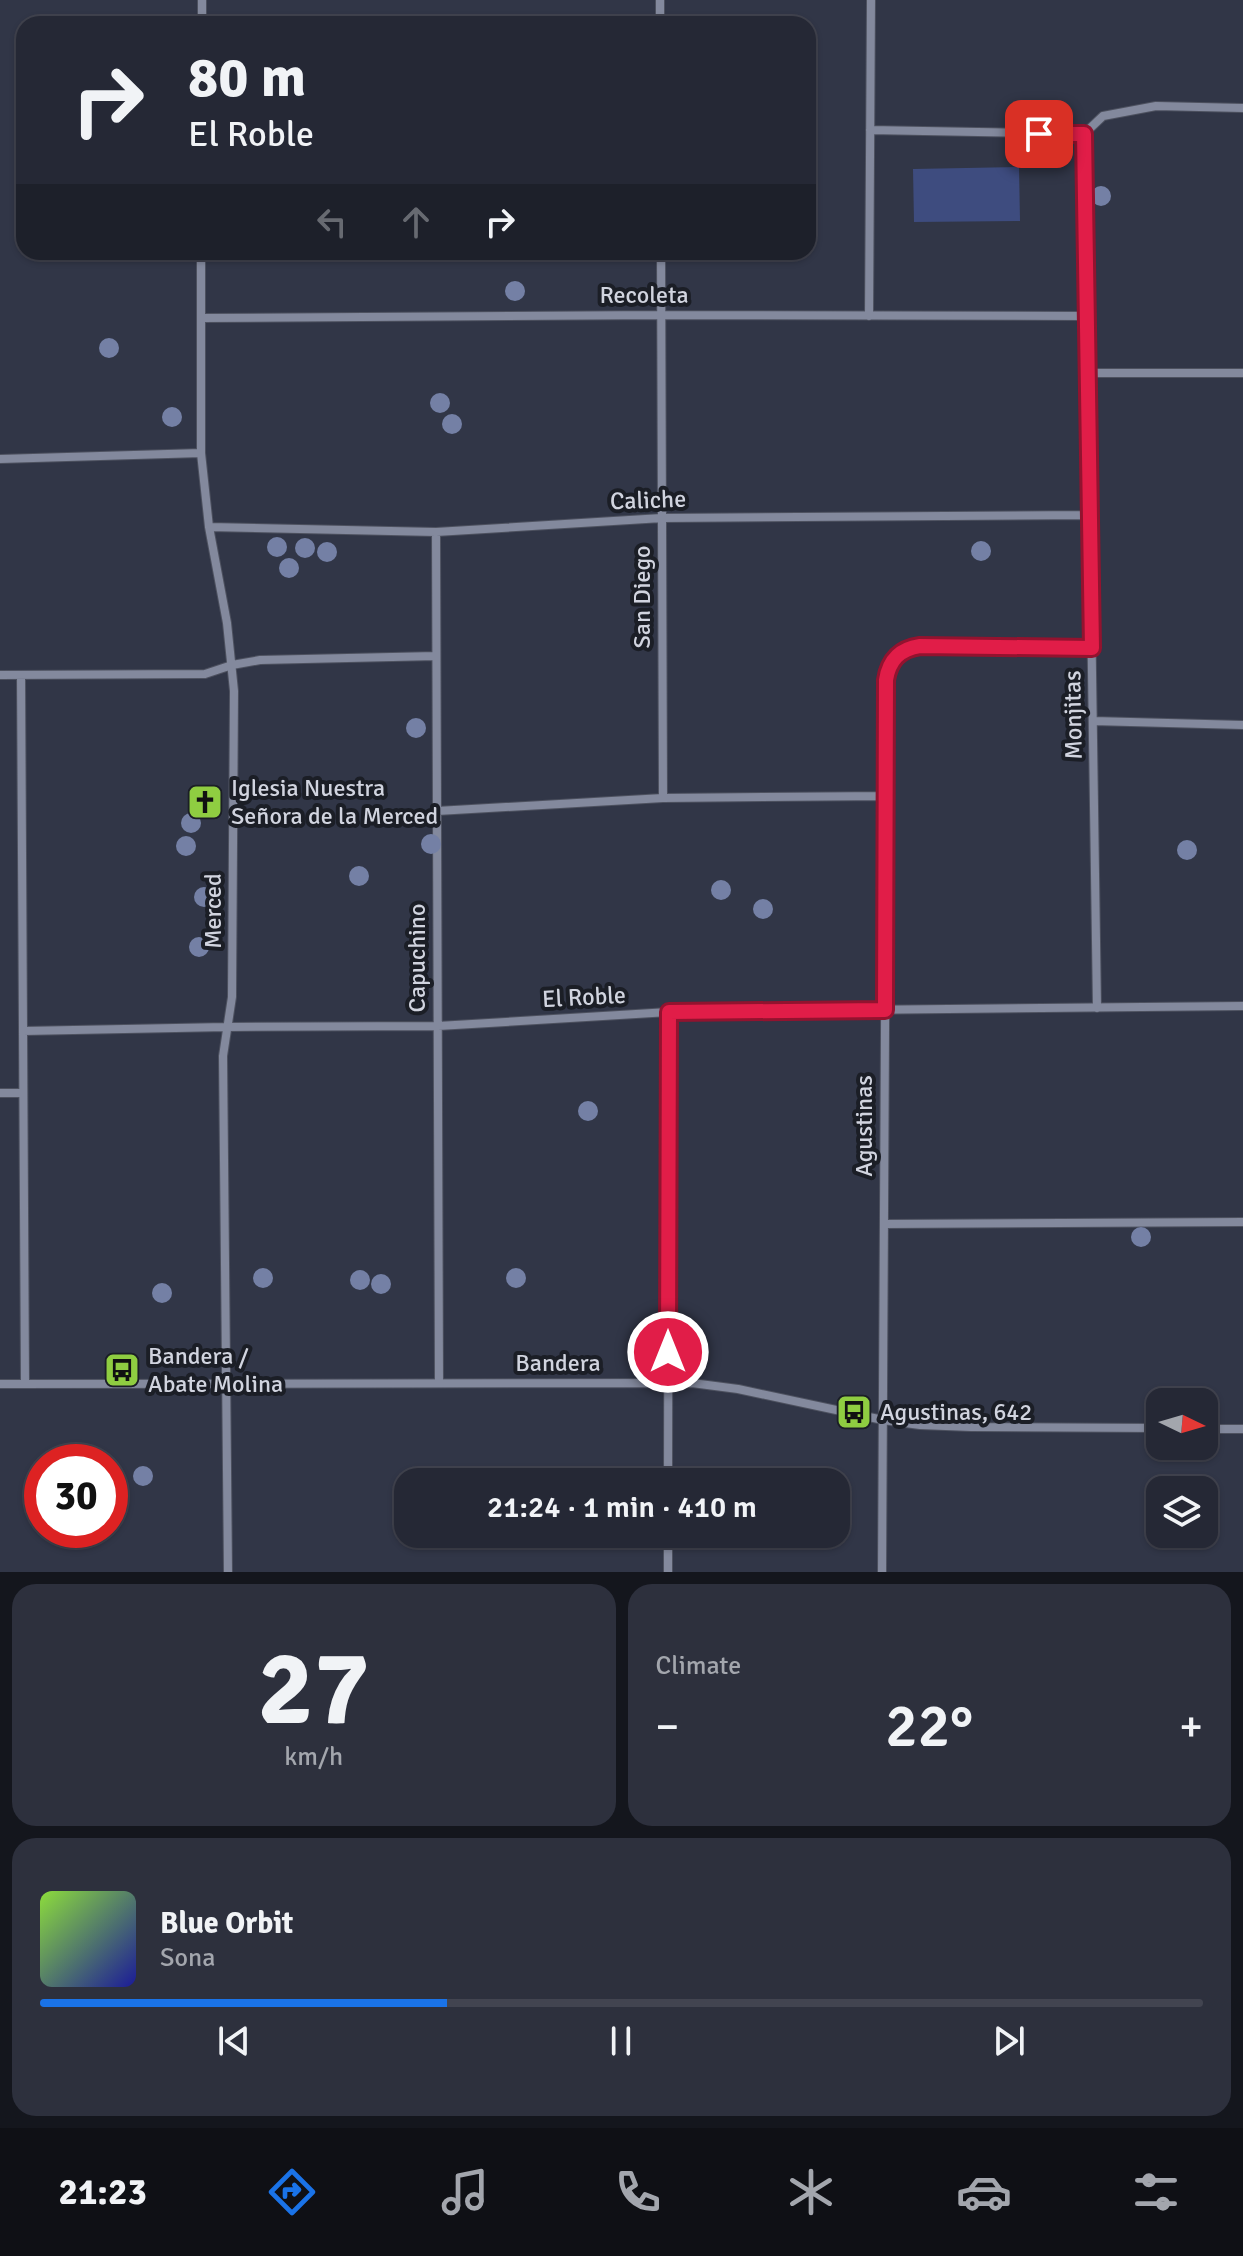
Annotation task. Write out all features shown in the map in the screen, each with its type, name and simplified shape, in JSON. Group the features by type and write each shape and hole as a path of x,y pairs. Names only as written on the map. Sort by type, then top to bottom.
{"street":[{"path":"869,316 871,0"},
{"path":"870,130 1084,134 1103,116 1156,106 1243,108"},
{"name":"Monjitas","path":"1084,134 1097,1008"},
{"name":"Merced","path":"201,260 201,453 209,527 227,623 234,691 232,997 223,1056 228,1572"},
{"name":"San Diego","path":"661,260 663,798"},
{"name":"Recoleta","path":"201,318 1086,316"},
{"path":"1087,373 1243,373"},
{"path":"0,459 201,453"},
{"name":"Caliche","path":"209,527 436,532 662,518 1089,515"},
{"name":"Capuchino","path":"436,532 439,1383"},
{"name":"Agustinas","path":"882,1572 886,680 896,656 911,647 1092,648"},
{"path":"0,675 205,674 260,660 436,656"},
{"path":"21,675 25,1384"},
{"path":"1093,721 1243,725"},
{"path":"437,811 663,798 886,796"},
{"name":"El Roble","path":"23,1031 438,1026 669,1012 1243,1006"},
{"path":"668,1468 669,1012"},
{"path":"0,1093 23,1093"},
{"path":"884,1224 1243,1222"},
{"name":"Bandera","path":"0,1384 668,1383 738,1389 920,1425 1146,1428"},
{"path":"1218,1429 1243,1429"},
{"path":"668,1548 668,1572"}],"shaded area":[{"path":"1019,167 1020,221 914,222 913,169"}],"place":[{"name":"Iglesia Nuestra Señora de la Merced","path":"205,802"},
{"name":"Bandera / Abate Molina","path":"122,1370"},
{"name":"Agustinas, 642","path":"854,1412"}],"route":[{"path":"668,1352 669,1012 885,1010 886,680 891,663 903,651 920,646 1092,648 1084,134 1039,134"}]}
